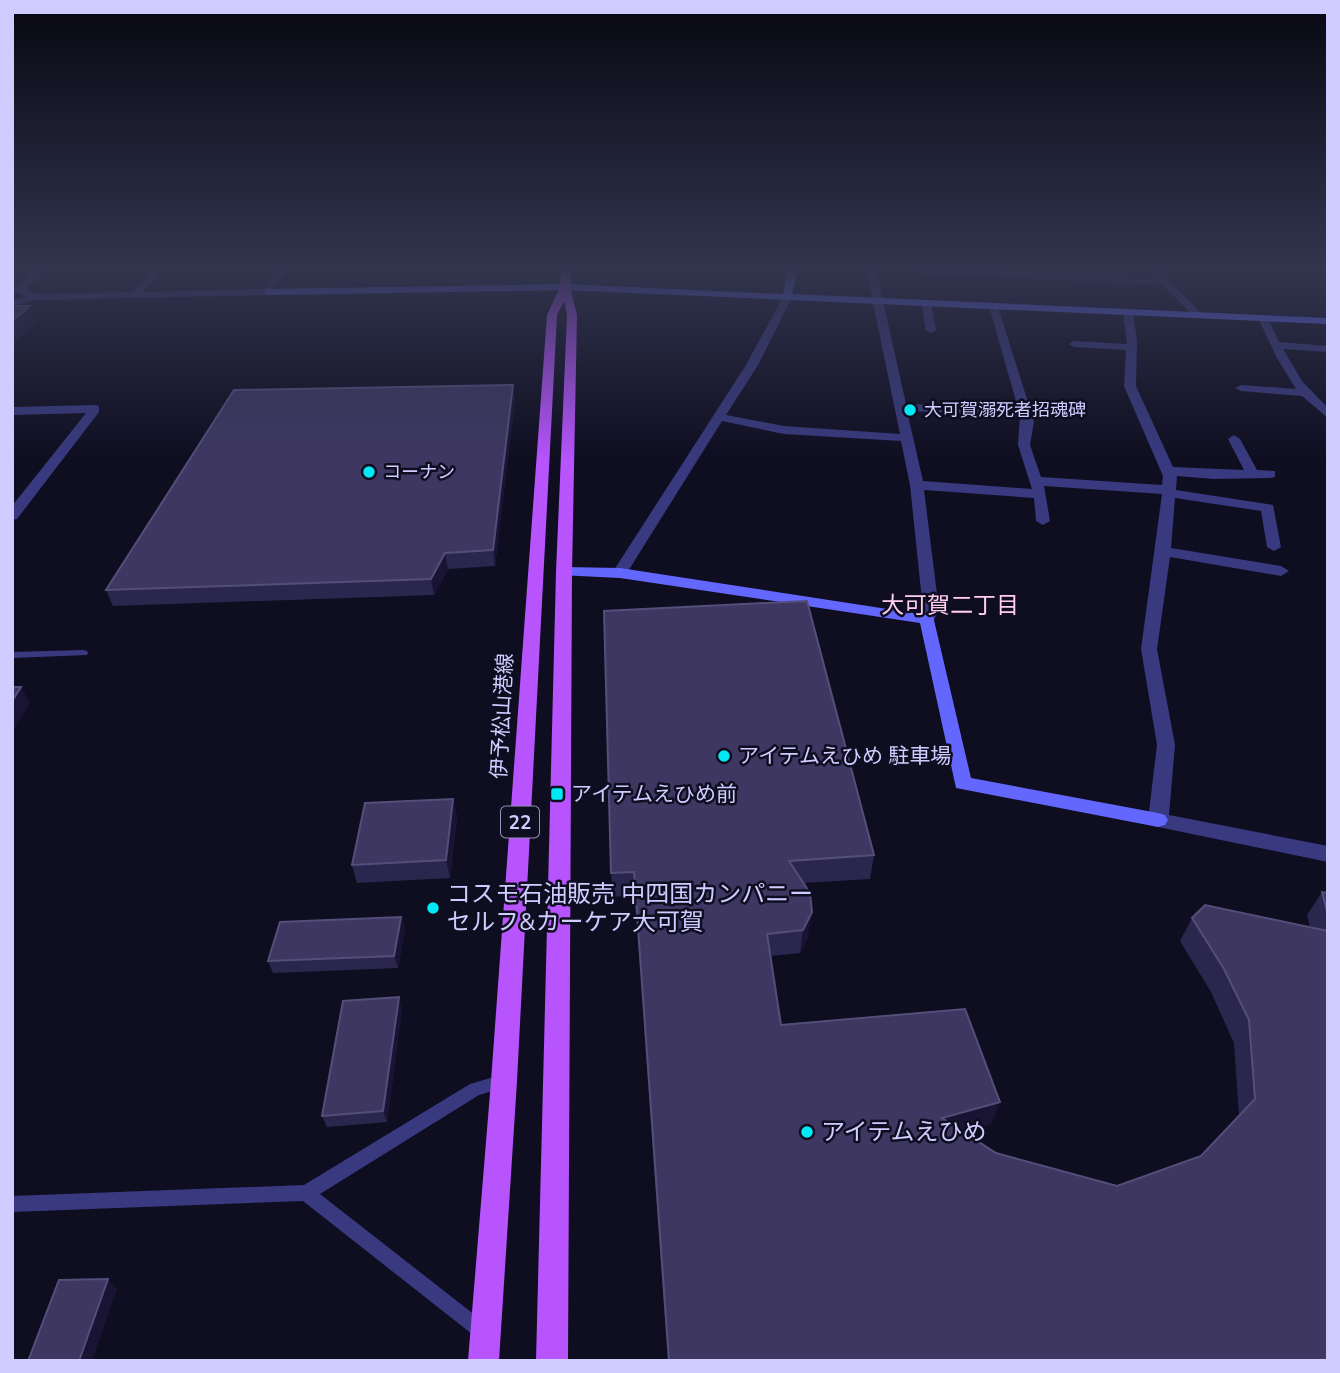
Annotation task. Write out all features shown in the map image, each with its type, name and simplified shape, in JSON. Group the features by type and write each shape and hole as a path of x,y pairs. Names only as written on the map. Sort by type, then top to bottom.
{"main road":[{"name":"伊予松山港線","path":"483,1361 504,1081 551,333"},
{"name":"22","path":"552,1361 564,572 571,333"}],"street":[{"path":"620,573 720,417 769,333"},
{"path":"886,333 916,485 931,610 927,620 962,783 1328,854"},
{"path":"1002,333 1028,421 1024,445 1038,487 1043,521"},
{"path":"1130,333 1130,386 1168,471 1163,551 1149,649 1166,745 1158,820"},
{"path":"1270,333 1304,393 1328,414"},
{"path":"1074,344 1132,347"},
{"path":"1275,345 1328,349"},
{"path":"1241,388 1304,393"},
{"path":"901,407 1025,412"},
{"path":"12,411 95,409 12,516"},
{"path":"720,417 784,430 907,438"},
{"path":"1234,439 1252,474"},
{"path":"1168,471 1214,475 1270,474"},
{"path":"916,485 1168,491 1268,508 1273,547"},
{"path":"1163,551 1281,571"},
{"path":"564,572 620,573 927,620"}],"lane":[{"path":"12,655 83,653"},
{"path":"12,1205 306,1193 475,1089 504,1081"},
{"path":"306,1193 485,1334"}],"building":[{"name":"コーナン","path":"513,385 493,550 445,553 431,579 106,590 234,390"},
{"name":"アイテムえひめ","path":"807,601 874,855 789,861 810,893 812,912 803,930 767,934 781,1025 965,1009 1000,1102 942,1118 996,1153 1117,1186 1201,1156 1255,1099 1249,1020 1224,969 1192,918 1205,905 1328,931 1328,1361 669,1361 634,872 611,873 604,611"},
{"path":"12,687 21,687 12,701"},
{"path":"453,799 446,860 352,865 365,803"},
{"path":"1322,892 1328,893 1328,915"},
{"path":"401,917 394,956 268,961 280,922"},
{"path":"399,997 383,1111 322,1116 343,1001"},
{"path":"108,1279 79,1361 28,1361 59,1280"}],"place":[{"name":"大可賀溺死者招魂碑","path":"910,410"},
{"name":"コーナン","path":"369,472"},
{"name":"アイテムえひめ 駐車場","path":"724,756"},
{"name":"アイテムえひめ前","path":"557,794"},
{"name":"コスモ石油販売 中四国カンパニー セルフ&カーケア大可賀","path":"433,908"},
{"name":"アイテムえひめ","path":"807,1132"}],"district":[{"name":"大可賀二丁目","path":"950,605"}]}
